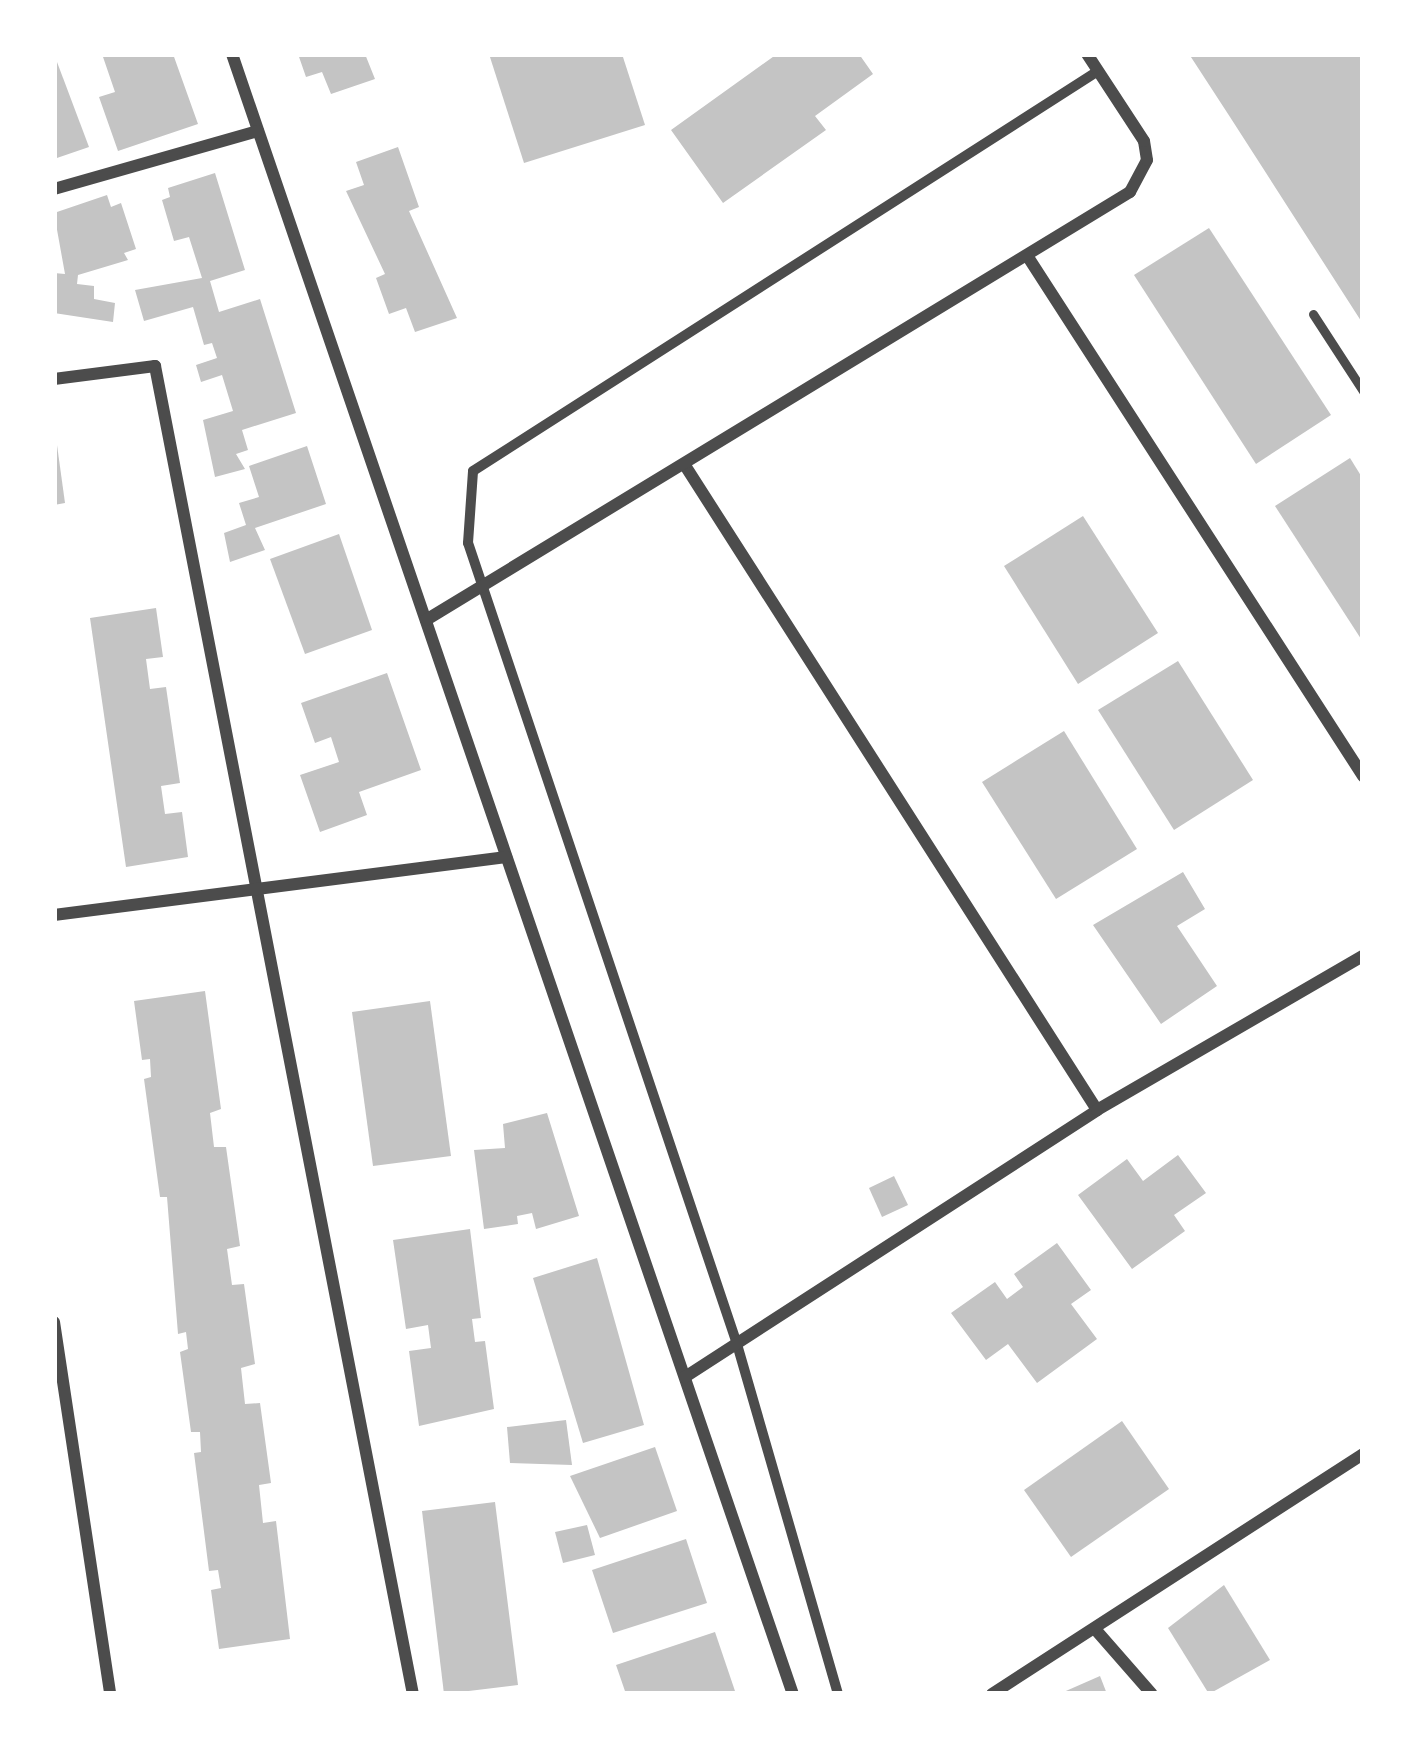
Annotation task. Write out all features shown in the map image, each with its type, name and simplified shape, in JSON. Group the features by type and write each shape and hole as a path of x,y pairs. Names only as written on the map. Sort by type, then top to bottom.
{"street":[{"path":"232,54 793,1694"},
{"path":"426,620 1028,257 1139,181 1144,141 1087,54"},
{"path":"838,1694 737,1344 468,543 473,471 1098,70"},
{"path":"54,189 258,130"},
{"path":"1028,257 1363,776"},
{"path":"54,379 155,366 413,1694"},
{"path":"686,467 1096,1111"},
{"path":"54,915 506,857"},
{"path":"685,1377 1096,1111 1363,956"},
{"path":"54,1322 110,1694"},
{"path":"992,1694 1363,1454"},
{"path":"1095,1629 1152,1694"}],"lane":[{"path":"1312,314 1363,391"}],"building":[{"path":"54,54 89,147 54,159"},
{"path":"102,54 173,54 198,124 118,151 99,97 115,92"},
{"path":"298,54 365,54 375,79 331,94 322,72 306,77"},
{"path":"489,54 622,54 645,125 524,163"},
{"path":"777,54 859,54 873,74 815,116 826,130 723,203 671,130"},
{"path":"1189,54 1363,54 1363,324 1230,117"},
{"path":"398,147 419,207 409,211 457,318 415,332 406,308 389,314 376,278 385,274 346,191 364,185 356,162"},
{"path":"215,173 245,270 210,281 219,312 260,299 296,413 242,430 248,450 236,454 245,469 215,477 203,420 233,411 222,375 201,382 196,365 217,358 212,343 204,345 193,307 144,321 135,290 202,278 189,237 174,241 162,200 170,197 168,188"},
{"path":"107,195 111,207 121,203 136,249 124,253 128,260 78,275 77,284 94,286 94,299 115,303 113,322 54,313 54,273 65,274 54,213"},
{"path":"1209,228 1331,415 1256,464 1134,275"},
{"path":"54,446 65,503 54,505"},
{"path":"307,446 326,504 255,528 265,550 230,562 224,533 246,525 239,503 259,497 249,466"},
{"path":"1350,458 1363,479 1363,642 1275,506"},
{"path":"1083,516 1158,633 1078,684 1004,566"},
{"path":"339,534 372,630 305,654 270,559"},
{"path":"156,608 163,657 146,659 150,689 166,687 180,783 161,786 165,814 182,812 188,857 126,867 90,618"},
{"path":"1178,661 1253,780 1174,830 1098,710"},
{"path":"387,673 421,770 359,792 367,815 320,832 300,775 339,762 331,737 315,743 301,703"},
{"path":"1064,731 1137,849 1056,899 982,782"},
{"path":"1183,872 1205,909 1177,926 1217,986 1161,1024 1093,925"},
{"path":"205,991 221,1109 210,1113 214,1147 226,1147 240,1246 227,1249 232,1285 244,1284 255,1364 241,1368 245,1404 260,1403 271,1483 259,1485 263,1523 276,1521 290,1639 219,1649 211,1590 221,1588 218,1570 209,1571 194,1453 201,1452 200,1432 191,1432 180,1352 188,1349 186,1332 178,1334 167,1197 160,1197 144,1079 151,1077 150,1059 142,1060 134,1001"},
{"path":"430,1001 451,1156 373,1166 352,1012"},
{"path":"547,1113 579,1216 536,1229 532,1213 517,1216 518,1224 484,1229 474,1150 505,1148 503,1124"},
{"path":"1178,1155 1206,1193 1174,1215 1185,1231 1132,1269 1078,1195 1127,1159 1143,1181"},
{"path":"894,1176 908,1205 882,1217 869,1188"},
{"path":"470,1229 481,1318 472,1319 475,1342 485,1341 494,1409 419,1426 409,1351 431,1348 428,1325 406,1329 393,1240"},
{"path":"1057,1243 1091,1290 1071,1304 1097,1339 1037,1383 1008,1344 986,1360 951,1313 995,1282 1007,1299 1023,1287 1014,1274"},
{"path":"597,1258 644,1425 583,1443 533,1278"},
{"path":"566,1420 572,1465 510,1463 507,1427"},
{"path":"1122,1421 1169,1489 1071,1557 1024,1490"},
{"path":"655,1447 677,1511 600,1538 570,1476"},
{"path":"495,1502 518,1685 444,1694 422,1511"},
{"path":"587,1525 595,1555 563,1563 555,1532"},
{"path":"686,1539 707,1603 613,1633 592,1570"},
{"path":"1224,1585 1270,1660 1209,1694 1168,1628"},
{"path":"715,1632 736,1694 626,1694 616,1665"},
{"path":"1100,1676 1107,1694 1059,1694"}]}
